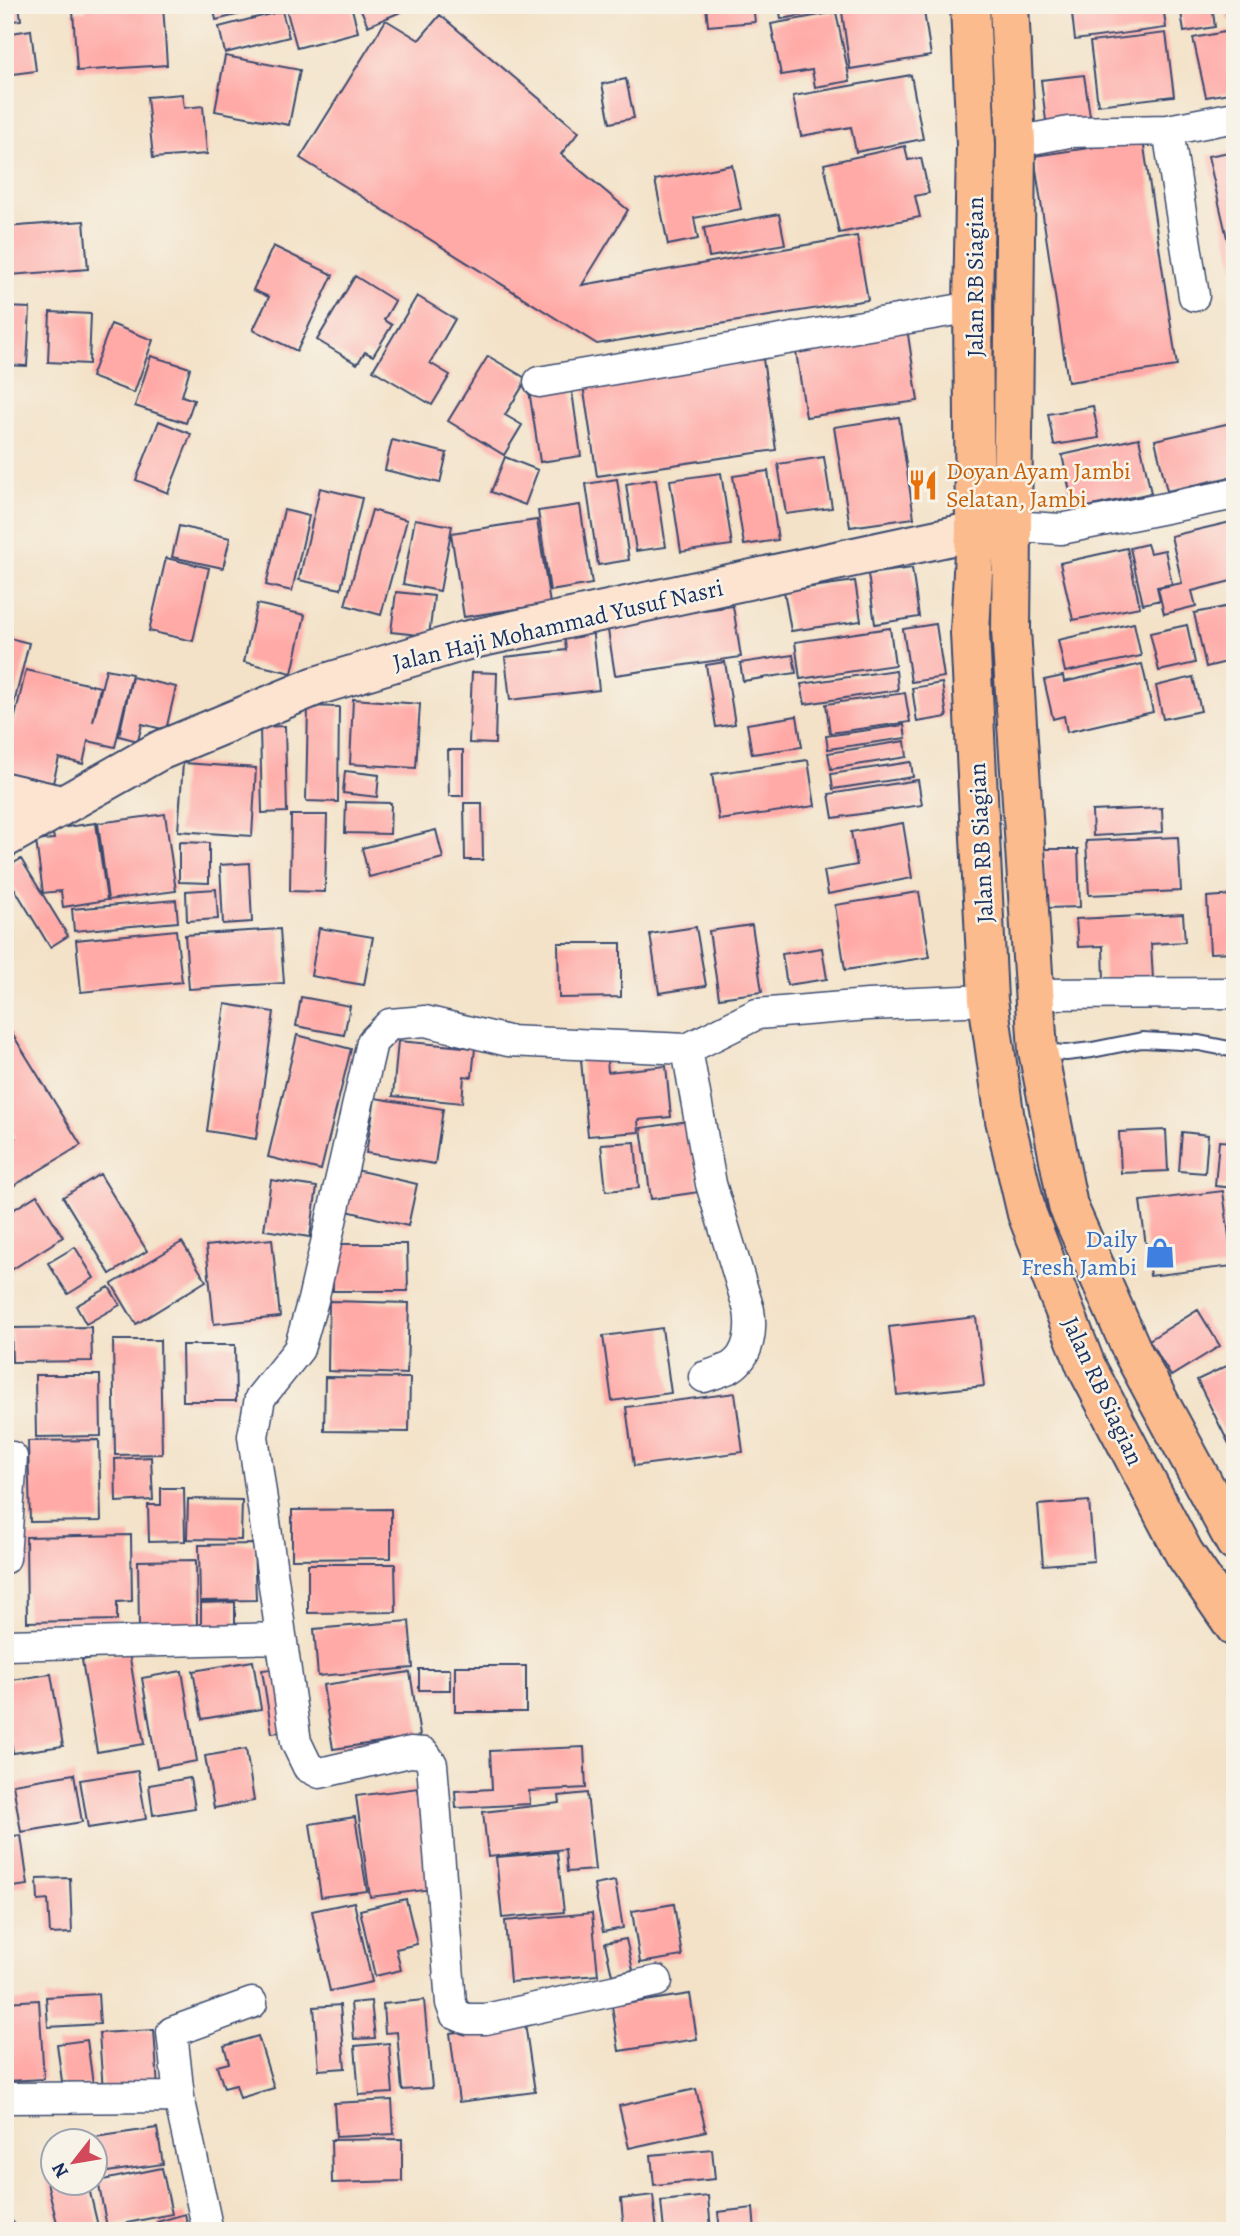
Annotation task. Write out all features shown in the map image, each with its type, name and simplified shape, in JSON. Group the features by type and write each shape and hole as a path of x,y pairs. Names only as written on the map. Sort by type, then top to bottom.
{"highway":[{"name":"Jalan RB Siagian","path":"970,5 976,146 973,307 993,529 1011,630 1038,1051 1068,1206 1133,1355 1232,1533"},
{"name":"Jalan RB Siagian","path":"1009,5 1016,142 993,529 970,633 988,1000 1006,1120 1027,1214 1076,1341 1086,1366 1184,1553 1235,1627"}],"street":[{"path":"1016,142 1069,132 1168,130 1235,117"},
{"path":"1168,130 1195,296"},
{"path":"539,382 973,307"},
{"path":"993,529 1061,529 1235,494"},
{"name":"Jalan Haji Mohammad Yusuf Nasri","path":"5,838 159,751 304,691 464,641 993,529"},
{"path":"5,792 61,805"},
{"path":"1033,994 1235,993"},
{"path":"657,1981 486,2019 467,2019 455,2014 451,2003 432,1764 424,1754 410,1752 320,1773 308,1767 296,1742 253,1436 260,1398 299,1349 313,1300 372,1042 390,1024 425,1021 508,1041 687,1049 757,1014 867,1005 988,1000"},
{"path":"687,1049 711,1184 749,1310 751,1326 747,1346 733,1366 704,1377"},
{"path":"5,1558 12,1457"},
{"path":"5,1645 280,1638"},
{"path":"208,2231 179,2097 172,2032 252,2004"},
{"path":"5,2098 179,2097"}],"lane":[{"path":"1038,1051 1079,1052 1142,1040 1199,1043 1235,1050"}],"building":[{"path":"5,5 19,5 21,20 5,22"},
{"path":"85,5 163,5 167,65 77,71 73,11 86,11"},
{"path":"213,5 256,5 257,10 216,20"},
{"path":"285,5 351,5 358,32 297,48"},
{"path":"359,5 417,5 368,26"},
{"path":"706,5 753,5 755,22 708,26"},
{"path":"779,5 837,5 837,9 781,19"},
{"path":"841,5 923,5 931,56 850,69"},
{"path":"1071,5 1163,5 1166,28 1075,40"},
{"path":"1180,5 1212,5 1215,27 1184,32"},
{"path":"1225,5 1235,5 1235,20 1228,21"},
{"path":"282,11 289,37 225,53 219,27"},
{"path":"836,12 850,81 815,87 812,70 781,75 771,24"},
{"path":"440,15 579,132 561,154 628,210 582,285 857,236 868,300 597,344 300,158 386,20 419,40"},
{"path":"31,30 36,71 5,75 5,34"},
{"path":"1235,30 1235,92 1206,97 1193,38"},
{"path":"1166,33 1174,96 1098,105 1090,42"},
{"path":"225,56 300,70 289,125 215,111"},
{"path":"911,75 923,139 856,152 851,127 801,136 793,96"},
{"path":"1084,75 1091,123 1047,129 1041,80"},
{"path":"626,79 634,118 610,123 602,84"},
{"path":"182,94 184,108 203,106 207,154 153,158 147,97"},
{"path":"1143,140 1177,366 1068,382 1034,156"},
{"path":"905,146 908,160 921,158 929,193 915,196 920,217 839,233 824,164"},
{"path":"1235,151 1235,268 1234,268 1208,156"},
{"path":"732,165 741,209 694,218 698,239 668,245 655,180"},
{"path":"779,214 785,244 709,257 704,228"},
{"path":"84,221 88,269 10,275 6,227"},
{"path":"273,246 333,275 297,351 253,330 269,297 253,290"},
{"path":"355,276 395,301 384,320 392,325 373,356 365,352 357,364 317,340"},
{"path":"417,296 455,319 430,363 450,375 432,405 373,370"},
{"path":"5,307 30,308 27,366 5,365"},
{"path":"50,312 91,314 89,364 48,362"},
{"path":"111,324 153,340 134,393 91,377"},
{"path":"907,328 918,401 806,417 795,345"},
{"path":"151,356 190,368 182,396 194,400 186,423 135,406"},
{"path":"488,356 527,379 505,415 522,425 504,455 448,421"},
{"path":"763,359 776,450 597,476 583,385"},
{"path":"571,384 581,456 540,462 529,390"},
{"path":"1093,406 1099,438 1054,445 1048,414"},
{"path":"899,417 914,518 850,527 834,427"},
{"path":"159,421 191,434 168,493 136,480"},
{"path":"1235,422 1235,476 1167,491 1155,440"},
{"path":"1139,438 1151,493 1074,510 1062,455"},
{"path":"392,440 447,453 440,483 385,470"},
{"path":"505,457 538,470 525,505 491,492"},
{"path":"824,457 832,508 786,514 778,464"},
{"path":"768,471 778,540 744,545 733,476"},
{"path":"721,473 732,545 681,552 670,480"},
{"path":"617,479 629,560 598,565 586,484"},
{"path":"656,479 666,547 636,551 626,484"},
{"path":"320,488 362,498 341,589 299,580"},
{"path":"580,505 592,584 550,591 538,511"},
{"path":"284,510 309,516 292,591 266,585"},
{"path":"372,510 407,520 381,615 345,605"},
{"path":"415,519 452,526 440,591 403,584"},
{"path":"537,520 550,604 464,617 451,533"},
{"path":"1235,521 1235,580 1192,591 1196,606 1164,614 1158,588 1182,583 1171,536"},
{"path":"179,526 230,538 223,568 172,557"},
{"path":"1147,544 1150,553 1165,550 1172,584 1157,587 1160,600 1143,604 1130,548"},
{"path":"1127,548 1140,607 1073,620 1060,563"},
{"path":"166,558 209,568 193,641 149,631"},
{"path":"912,568 919,617 875,624 868,574"},
{"path":"855,581 861,621 791,631 784,591"},
{"path":"396,592 434,596 429,636 391,632"},
{"path":"257,604 305,615 292,673 244,662"},
{"path":"733,606 741,657 615,675 607,624"},
{"path":"1230,606 1235,628 1235,660 1206,667 1194,613"},
{"path":"1134,623 1141,656 1065,672 1058,640"},
{"path":"936,624 944,677 911,682 903,629"},
{"path":"1187,625 1195,663 1159,671 1150,633"},
{"path":"592,628 599,690 510,700 505,657 566,650 564,631"},
{"path":"890,628 895,665 800,679 795,642"},
{"path":"5,637 29,643 6,736 5,736"},
{"path":"793,655 796,673 743,681 740,663"},
{"path":"725,662 735,724 716,727 706,665"},
{"path":"1142,664 1153,712 1067,732 1064,716 1053,719 1044,680 1063,676 1064,682"},
{"path":"106,669 132,674 115,747 88,741 83,764 59,758 53,783 5,772 5,759 26,670 100,687 93,722"},
{"path":"896,670 898,690 805,704 801,684"},
{"path":"472,672 497,673 495,744 469,743"},
{"path":"132,677 176,687 166,730 142,724 138,741 119,736"},
{"path":"1193,677 1201,711 1163,719 1156,686"},
{"path":"942,683 947,717 917,722 912,688"},
{"path":"905,693 910,722 830,733 826,704"},
{"path":"353,699 420,704 416,768 350,764"},
{"path":"308,706 339,707 338,802 306,801"},
{"path":"797,716 802,747 752,754 747,724"},
{"path":"904,725 906,738 828,749 826,736"},
{"path":"285,726 287,812 262,813 260,727"},
{"path":"905,741 907,757 831,769 828,753"},
{"path":"448,750 463,750 463,796 449,796"},
{"path":"808,760 815,806 719,820 712,774"},
{"path":"911,762 913,777 833,789 831,774"},
{"path":"183,763 256,768 252,836 178,831"},
{"path":"345,771 379,775 377,797 343,793"},
{"path":"918,780 922,805 833,818 829,794"},
{"path":"346,802 391,803 390,834 345,833"},
{"path":"464,803 482,803 483,860 465,860"},
{"path":"1162,808 1163,832 1093,836 1092,811"},
{"path":"165,814 176,891 108,900 98,823"},
{"path":"291,815 327,815 325,892 290,891"},
{"path":"96,823 107,900 63,907 61,891 43,893 36,841 54,839 52,829"},
{"path":"903,823 912,878 828,894 824,871 857,865 851,832"},
{"path":"436,830 443,858 369,877 362,848"},
{"path":"1178,837 1181,891 1089,895 1086,841"},
{"path":"179,842 209,843 209,883 179,882"},
{"path":"1044,849 1078,849 1080,907 1046,908"},
{"path":"21,859 68,936 50,947 5,873 5,868"},
{"path":"249,863 252,922 223,924 220,865"},
{"path":"216,889 218,919 187,921 186,891"},
{"path":"919,892 930,957 845,970 835,905"},
{"path":"1235,895 1235,952 1210,953 1207,897"},
{"path":"176,900 178,922 74,931 72,909"},
{"path":"1183,914 1185,942 1151,944 1153,979 1104,980 1103,946 1078,947 1076,919"},
{"path":"752,925 762,992 719,998 709,931"},
{"path":"696,927 706,986 659,993 650,934"},
{"path":"319,928 373,937 364,985 311,976"},
{"path":"280,929 284,983 189,989 185,935"},
{"path":"176,930 182,982 81,992 76,940"},
{"path":"558,943 621,943 621,997 559,998"},
{"path":"822,948 827,979 787,985 782,954"},
{"path":"301,997 350,1006 344,1035 296,1026"},
{"path":"225,1004 274,1012 256,1139 207,1131"},
{"path":"5,1022 81,1145 5,1191 5,1144 15,1138 5,1123"},
{"path":"297,1035 351,1049 321,1170 268,1157"},
{"path":"398,1041 475,1048 472,1077 464,1076 462,1103 393,1096"},
{"path":"607,1058 608,1072 666,1066 671,1117 638,1120 639,1132 588,1136 581,1060"},
{"path":"375,1098 443,1109 435,1164 366,1153"},
{"path":"689,1121 699,1192 651,1199 641,1128"},
{"path":"1166,1130 1168,1171 1121,1173 1119,1132"},
{"path":"1182,1132 1208,1135 1205,1173 1179,1171"},
{"path":"1219,1141 1235,1142 1235,1188 1215,1186"},
{"path":"635,1142 639,1188 606,1191 601,1144"},
{"path":"356,1170 417,1184 408,1226 347,1211"},
{"path":"100,1174 147,1251 110,1274 63,1197"},
{"path":"271,1180 317,1187 310,1237 264,1230"},
{"path":"1223,1191 1233,1266 1150,1276 1140,1201"},
{"path":"37,1195 63,1237 5,1274 5,1215"},
{"path":"272,1239 280,1317 214,1324 206,1246"},
{"path":"182,1242 206,1281 136,1324 112,1284"},
{"path":"332,1244 407,1244 408,1291 333,1291"},
{"path":"75,1247 94,1278 68,1294 48,1263"},
{"path":"109,1287 120,1305 86,1324 76,1306"},
{"path":"329,1301 409,1303 407,1374 328,1371"},
{"path":"1198,1310 1220,1346 1171,1376 1149,1340"},
{"path":"976,1317 984,1386 897,1395 889,1327"},
{"path":"91,1327 92,1361 12,1362 11,1328"},
{"path":"662,1328 671,1393 612,1401 603,1336"},
{"path":"113,1340 160,1340 162,1454 115,1455"},
{"path":"182,1345 235,1345 236,1401 183,1401"},
{"path":"1235,1362 1235,1456 1197,1380"},
{"path":"35,1375 100,1375 101,1436 36,1437"},
{"path":"325,1377 410,1378 409,1432 324,1431"},
{"path":"735,1393 743,1452 634,1466 626,1407"},
{"path":"99,1440 101,1521 30,1522 28,1441"},
{"path":"151,1457 153,1500 116,1502 115,1459"},
{"path":"161,1488 184,1488 185,1541 149,1542 148,1505 161,1505"},
{"path":"188,1499 242,1500 241,1540 187,1539"},
{"path":"1089,1501 1094,1561 1043,1565 1038,1505"},
{"path":"391,1509 391,1558 292,1559 292,1510"},
{"path":"131,1535 132,1601 117,1602 117,1620 27,1622 26,1537"},
{"path":"254,1544 256,1600 200,1601 199,1545"},
{"path":"196,1560 197,1626 139,1627 138,1561"},
{"path":"308,1564 395,1564 396,1612 308,1613"},
{"path":"235,1602 235,1631 201,1632 201,1603"},
{"path":"409,1621 413,1668 318,1676 314,1629"},
{"path":"129,1652 144,1744 97,1752 82,1660"},
{"path":"253,1661 261,1709 202,1719 193,1671"},
{"path":"455,1666 526,1666 526,1712 455,1712"},
{"path":"279,1668 290,1731 272,1733 262,1670"},
{"path":"419,1669 450,1669 450,1690 419,1690"},
{"path":"182,1671 197,1761 157,1768 142,1678"},
{"path":"410,1672 420,1736 333,1749 323,1685"},
{"path":"51,1674 63,1746 13,1753 5,1706 5,1681"},
{"path":"584,1747 586,1788 529,1791 530,1804 456,1808 455,1791 492,1789 490,1751"},
{"path":"246,1749 254,1801 214,1808 205,1756"},
{"path":"138,1771 146,1819 88,1828 80,1780"},
{"path":"74,1774 82,1822 21,1832 13,1784"},
{"path":"190,1778 195,1808 153,1815 149,1785"},
{"path":"418,1788 433,1889 370,1897 356,1796"},
{"path":"5,1789 12,1822 5,1823"},
{"path":"587,1793 595,1870 567,1872 565,1849 488,1857 483,1812 560,1803 559,1796"},
{"path":"355,1817 367,1891 321,1897 310,1824"},
{"path":"21,1835 28,1885 5,1888 5,1837"},
{"path":"557,1852 564,1912 502,1918 496,1857"},
{"path":"70,1878 72,1933 50,1934 48,1900 38,1901 37,1879"},
{"path":"615,1881 623,1928 603,1932 594,1885"},
{"path":"406,1899 417,1944 396,1949 401,1970 375,1976 360,1910"},
{"path":"354,1902 372,1982 330,1991 312,1911"},
{"path":"674,1904 682,1956 640,1963 632,1911"},
{"path":"592,1913 598,1975 510,1982 505,1921"},
{"path":"5,1916 11,1938 5,1939"},
{"path":"626,1939 633,1970 612,1975 605,1943"},
{"path":"98,1994 100,2024 48,2027 46,1997"},
{"path":"690,1994 697,2039 619,2051 612,2006"},
{"path":"39,2000 44,2079 8,2081 5,2002"},
{"path":"424,2000 432,2088 402,2090 397,2032 385,2033 383,2004"},
{"path":"371,2001 375,2038 354,2039 351,2003"},
{"path":"340,2005 345,2068 319,2070 314,2007"},
{"path":"525,2023 535,2092 459,2102 450,2033"},
{"path":"154,2030 158,2088 103,2091 99,2033"},
{"path":"258,2036 274,2088 240,2098 236,2085 224,2088 217,2066 229,2063 224,2046"},
{"path":"87,2040 93,2084 63,2089 57,2044"},
{"path":"389,2043 393,2093 359,2095 355,2046"},
{"path":"696,2089 706,2131 629,2148 619,2106"},
{"path":"392,2100 394,2134 336,2137 334,2103"},
{"path":"157,2128 163,2164 108,2172 108,2135"},
{"path":"402,2139 402,2181 332,2183 331,2140"},
{"path":"712,2149 715,2179 654,2185 651,2155"},
{"path":"162,2168 172,2214 107,2227 101,2198 108,2198 108,2179"},
{"path":"653,2195 657,2231 624,2231 621,2199"},
{"path":"708,2196 711,2231 664,2231 661,2201"},
{"path":"51,2198 91,2198 98,2226 78,2231 59,2231"},
{"path":"753,2208 755,2231 720,2231 718,2212"},
{"path":"5,2212 20,2231 5,2231"},
{"path":"185,2214 189,2231 160,2231 157,2222"}],"place":[{"name":"Doyan Ayam Jambi Selatan, Jambi","path":"923,485"},
{"name":"Daily Fresh Jambi","path":"1160,1253"}]}
